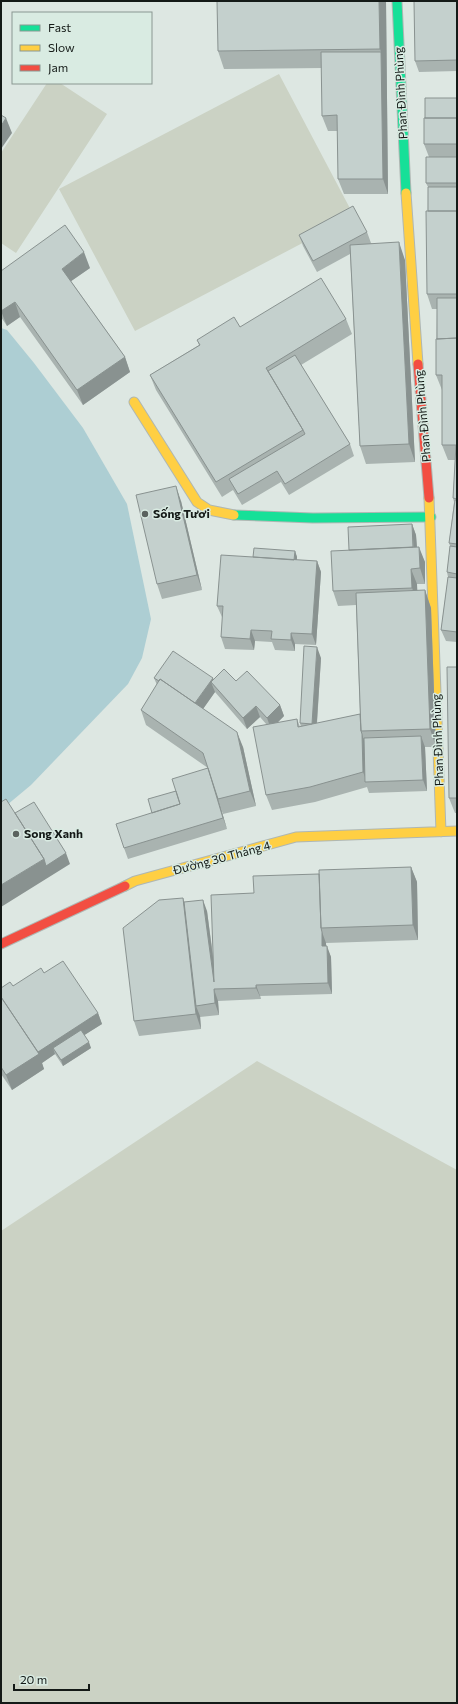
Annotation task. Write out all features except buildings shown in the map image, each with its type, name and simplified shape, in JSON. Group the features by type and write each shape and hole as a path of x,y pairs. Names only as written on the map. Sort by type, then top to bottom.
{"street":[{"name":"Phan Đình Phùng","path":"396,1 409,249 431,517 441,832"},
{"path":"134,402 197,502 209,510 233,515 313,518 431,517"},
{"name":"Đường 30 Tháng 4","path":"1,944 135,881 296,837 457,831"}],"shaded area":[{"path":"279,74 354,216 135,331 59,189"},
{"path":"46,84 62,84 107,114 16,253 1,243 1,153"},
{"path":"257,1061 457,1170 457,1703 1,1703 1,1231"}],"water":[{"path":"1,328 7,330 83,428 127,504 151,619 142,658 128,684 31,785 1,810"}],"traffic: fast":[{"path":"397,1 406,193"},
{"path":"234,515 313,518 431,517"}],"traffic: slow":[{"path":"406,193 418,364"},
{"path":"134,402 197,502 209,510 234,515"},
{"path":"429,498 441,832"},
{"path":"125,886 135,881 296,837 457,831"}],"traffic: jam":[{"path":"418,364 429,498"},
{"path":"1,944 125,886"}],"place":[{"name":"Sống Tươi","path":"145,514"},
{"name":"Song Xanh","path":"16,834"}]}
